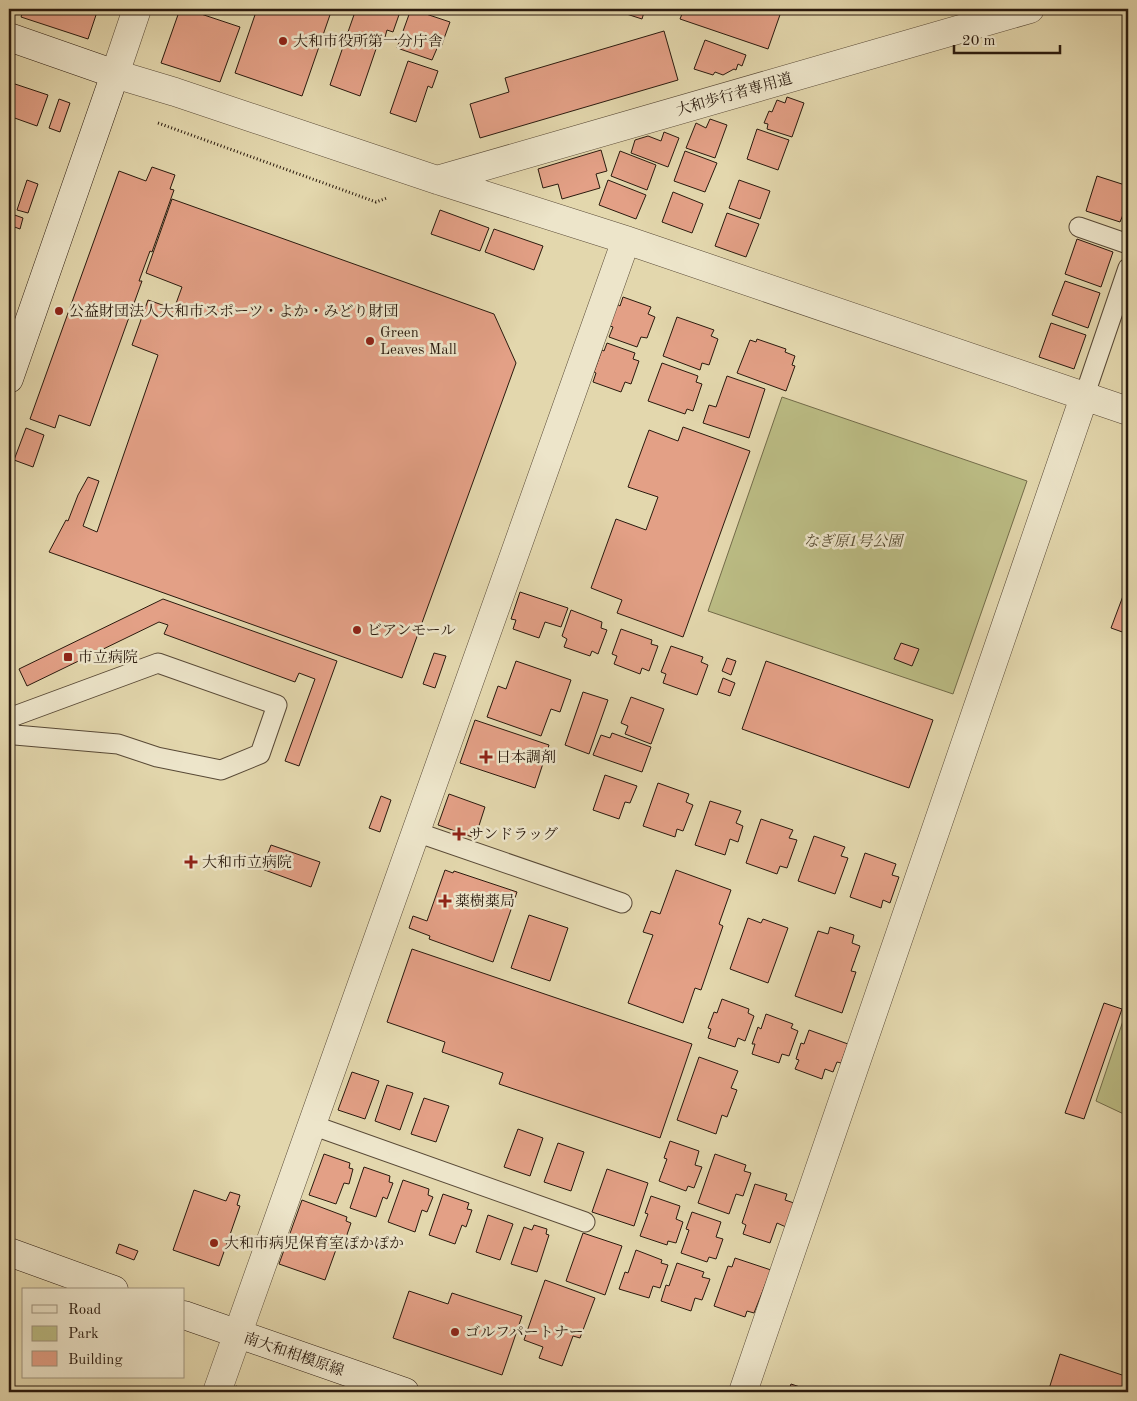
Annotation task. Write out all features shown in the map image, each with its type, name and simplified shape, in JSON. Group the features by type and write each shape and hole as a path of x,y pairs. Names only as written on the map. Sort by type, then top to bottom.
{"street":[{"path":"9,379 137,9"},
{"name":"大和歩行者専用道","path":"437,180 1030,9"},
{"path":"9,36 115,74 626,240 1128,411"},
{"path":"217,1392 626,240"},
{"path":"743,1392 1084,396"},
{"path":"9,1252 108,1288"},
{"name":"南大和相模原線","path":"185,1315 405,1392"}],"lane":[{"path":"1079,227 1128,244"},
{"path":"1084,396 1128,268"},
{"path":"9,718 158,663 277,705 260,754 221,770 157,756 118,744 15,735 9,729"},
{"path":"416,832 622,903"},
{"path":"312,1126 585,1222"}],"green space":[{"name":"なぎ原1号公園","path":"782,397 1027,481 953,694 708,611"},
{"path":"1128,1006 1128,1116 1096,1101"}],"building":[{"path":"24,9 98,9 88,39 21,17"},
{"path":"180,9 186,9 240,27 220,82 161,63"},
{"name":"大和市役所第一分庁舎","path":"257,9 332,9 302,96 235,73"},
{"path":"356,9 401,9 393,32 387,30 383,44 348,32"},
{"path":"411,9 450,22 441,47 438,46 432,60 397,48"},
{"path":"611,9 645,9 642,19"},
{"path":"684,9 782,9 768,49 680,19"},
{"path":"664,31 678,80 480,138 470,104 509,92 505,78"},
{"path":"346,38 376,49 360,96 330,85"},
{"path":"705,40 746,55 742,66 738,64 736,70 734,69 723,75 715,72 713,75 694,69"},
{"path":"408,61 438,71 432,88 428,86 416,122 390,113"},
{"path":"9,82 48,95 37,126 9,116"},
{"path":"787,97 804,103 792,137 767,129 768,124 764,123 769,111 772,112 777,100 785,103"},
{"path":"59,99 70,103 60,132 49,128"},
{"path":"710,119 727,125 715,158 686,148 696,123 706,128"},
{"path":"757,129 789,140 778,170 747,159"},
{"path":"664,132 679,138 668,167 631,153 635,140 648,136 661,141"},
{"path":"601,150 607,171 596,174 600,188 562,199 558,184 543,188 538,169"},
{"path":"620,151 656,165 647,190 611,176"},
{"path":"685,151 717,163 705,192 674,181"},
{"path":"152,167 175,175 170,189 174,190 152,252 150,251 139,281 142,281 90,426 59,415 55,428 30,419 119,171 146,181"},
{"path":"1097,176 1128,186 1128,211 1125,210 1120,222 1086,211"},
{"path":"27,180 38,184 28,213 17,210"},
{"path":"608,180 646,195 636,219 599,205"},
{"path":"739,180 770,191 760,219 729,208"},
{"path":"673,192 703,204 692,233 662,222"},
{"path":"172,199 494,314 516,363 402,678 49,552 66,520 68,521 78,495 88,477 99,481 83,526 97,532 158,355 132,345 148,300 174,309 182,287 146,273"},
{"path":"440,210 489,228 480,251 431,234"},
{"path":"9,213 23,218 20,229 9,225"},
{"path":"727,213 759,224 746,257 715,246"},
{"path":"494,229 543,246 534,270 485,252"},
{"path":"1077,239 1113,252 1101,287 1065,274"},
{"path":"1065,281 1100,293 1088,328 1052,315"},
{"path":"623,297 651,307 648,314 655,317 647,338 641,337 637,347 609,337 613,327 610,326 617,304 620,306"},
{"path":"677,317 714,330 711,336 718,339 709,365 702,363 700,370 663,356"},
{"path":"1051,323 1086,335 1074,369 1039,357"},
{"path":"757,339 786,349 785,352 795,356 792,365 795,366 786,391 737,373 750,340 756,342"},
{"path":"607,343 635,353 633,359 639,361 631,384 625,382 621,392 593,382 596,373 594,372 602,350 604,351"},
{"path":"662,363 698,376 696,382 702,384 693,411 687,409 685,414 648,401"},
{"path":"727,376 765,389 749,438 703,423 709,405 716,407"},
{"path":"683,427 750,451 683,637 617,613 622,600 591,588 616,519 646,530 658,497 628,487 649,430 678,441"},
{"path":"26,428 44,435 33,467 14,460"},
{"path":"1126,588 1128,589 1128,634 1111,628"},
{"path":"520,592 568,608 561,627 545,622 539,638 513,629 516,620 511,619"},
{"path":"163,599 337,661 299,766 285,761 315,679 299,673 295,682 164,634 168,625 159,622 27,686 19,669"},
{"path":"571,610 602,622 601,628 607,630 598,654 592,651 590,656 564,647 567,639 562,636"},
{"path":"621,629 652,640 651,644 658,646 649,671 642,668 640,674 614,664 617,656 612,654"},
{"path":"901,643 919,649 912,666 894,659"},
{"path":"671,646 703,657 701,662 708,665 697,695 663,683 666,674 661,672"},
{"path":"434,653 446,656 435,688 423,684"},
{"path":"727,658 736,661 731,675 722,671"},
{"path":"516,661 571,680 560,712 551,709 541,736 487,717 498,686 506,689"},
{"path":"766,661 933,720 909,788 742,729"},
{"path":"723,678 735,683 730,696 718,692"},
{"path":"583,692 608,700 589,754 565,745"},
{"path":"631,697 664,709 651,744 625,734 628,726 621,723"},
{"path":"475,720 549,745 535,788 460,763"},
{"path":"612,733 651,747 642,772 593,755 601,735 610,738"},
{"path":"605,775 637,786 630,803 625,802 619,819 593,810"},
{"path":"658,783 689,794 686,802 693,805 683,831 677,829 675,837 643,826"},
{"path":"449,794 485,807 475,838 438,825"},
{"path":"381,796 391,800 380,832 369,828"},
{"path":"710,801 741,811 736,823 743,826 738,842 730,839 725,855 695,845"},
{"path":"761,819 793,830 789,838 797,840 787,868 780,866 777,874 746,863"},
{"path":"814,836 845,847 841,856 848,858 835,894 798,881"},
{"path":"271,845 320,862 311,887 262,869"},
{"path":"865,853 896,864 892,875 899,877 890,903 883,900 881,908 850,897"},
{"path":"445,870 453,873 454,871 517,892 493,962 429,939 430,936 409,928 413,916 427,921"},
{"path":"676,870 731,890 719,924 723,926 701,990 695,988 683,1023 628,1003 653,935 643,932 651,911 660,914"},
{"path":"529,915 568,928 550,981 511,968"},
{"path":"748,918 761,923 763,919 788,928 768,983 730,969"},
{"path":"830,927 854,935 852,943 860,946 851,971 856,972 842,1013 795,996 818,931 828,934"},
{"path":"412,949 692,1044 660,1138 499,1084 503,1073 442,1052 445,1042 387,1022"},
{"path":"722,999 749,1009 748,1013 754,1016 745,1041 738,1038 735,1047 708,1038 711,1029 708,1028 714,1012 717,1013"},
{"path":"1104,1003 1122,1009 1084,1119 1065,1113"},
{"path":"766,1014 793,1024 791,1028 798,1031 789,1056 782,1054 779,1063 752,1054 755,1044 752,1044 758,1027 761,1029"},
{"path":"809,1030 848,1044 841,1063 837,1062 833,1072 825,1069 822,1079 795,1069 799,1060 796,1059 801,1043 804,1044"},
{"path":"699,1057 738,1071 731,1088 737,1090 727,1117 722,1115 716,1134 677,1120"},
{"path":"352,1072 379,1081 365,1119 338,1110"},
{"path":"387,1085 413,1093 400,1130 375,1121"},
{"path":"424,1098 449,1106 436,1142 411,1134"},
{"path":"518,1129 543,1138 530,1176 504,1167"},
{"path":"670,1141 699,1151 695,1165 702,1167 694,1188 688,1186 686,1191 659,1181 667,1159 664,1158"},
{"path":"558,1143 584,1152 571,1191 544,1182"},
{"path":"324,1154 350,1163 349,1168 353,1169 349,1184 344,1183 336,1204 309,1195"},
{"path":"715,1154 746,1165 744,1171 751,1173 743,1196 736,1194 729,1214 698,1203"},
{"path":"364,1167 390,1176 389,1182 393,1183 387,1199 383,1197 376,1217 350,1208"},
{"path":"607,1169 648,1183 634,1226 592,1212"},
{"path":"403,1180 429,1189 428,1195 433,1197 427,1212 422,1210 415,1232 388,1222"},
{"path":"755,1184 787,1194 785,1200 794,1203 786,1227 777,1223 770,1243 743,1234 746,1225 742,1223"},
{"path":"194,1190 226,1201 230,1192 240,1195 237,1205 240,1206 219,1266 173,1250"},
{"path":"443,1194 469,1203 467,1209 472,1210 466,1227 462,1225 455,1244 429,1235"},
{"path":"651,1196 680,1206 676,1219 683,1222 676,1243 668,1241 667,1245 640,1236 648,1214 645,1213"},
{"path":"302,1200 347,1217 346,1221 351,1223 343,1246 338,1244 325,1280 279,1264"},
{"path":"692,1212 721,1222 716,1237 723,1239 716,1259 709,1257 707,1262 681,1253 689,1230 686,1229"},
{"path":"488,1215 513,1224 500,1260 476,1252"},
{"path":"534,1225 547,1229 546,1234 549,1235 537,1272 511,1264 524,1227 532,1230"},
{"path":"583,1233 622,1246 605,1295 566,1281"},
{"path":"119,1244 138,1251 134,1260 116,1253"},
{"path":"636,1250 662,1260 661,1263 668,1265 660,1288 653,1286 649,1298 619,1289 625,1272 628,1273"},
{"path":"735,1258 771,1270 754,1313 747,1311 745,1317 714,1306 728,1266 732,1267"},
{"path":"677,1263 704,1272 702,1277 710,1279 702,1300 695,1298 691,1311 661,1301 666,1285 669,1286"},
{"path":"545,1280 595,1298 580,1338 573,1336 562,1366 539,1358 543,1347 524,1340"},
{"path":"409,1291 448,1304 452,1293 522,1316 502,1375 393,1338"},
{"path":"1060,1354 1128,1377 1128,1392 1048,1392"},
{"path":"791,1384 815,1392 788,1392"},
{"path":"236,1386 254,1392 234,1392"}],"place":[{"name":"大和市役所第一分庁舎","path":"283,41"},
{"name":"公益財団法人大和市スポーツ・よか・みどり財団","path":"59,311"},
{"name":"Green Leaves Mall","path":"370,341"},
{"name":"ビアンモール","path":"357,630"},
{"name":"市立病院","path":"68,657"},
{"name":"日本調剤","path":"486,757"},
{"name":"サンドラッグ","path":"459,834"},
{"name":"大和市立病院","path":"191,862"},
{"name":"薬樹薬局","path":"445,901"},
{"name":"大和市病児保育室ぽかぽか","path":"214,1243"},
{"name":"ゴルフパートナー","path":"455,1332"}]}
